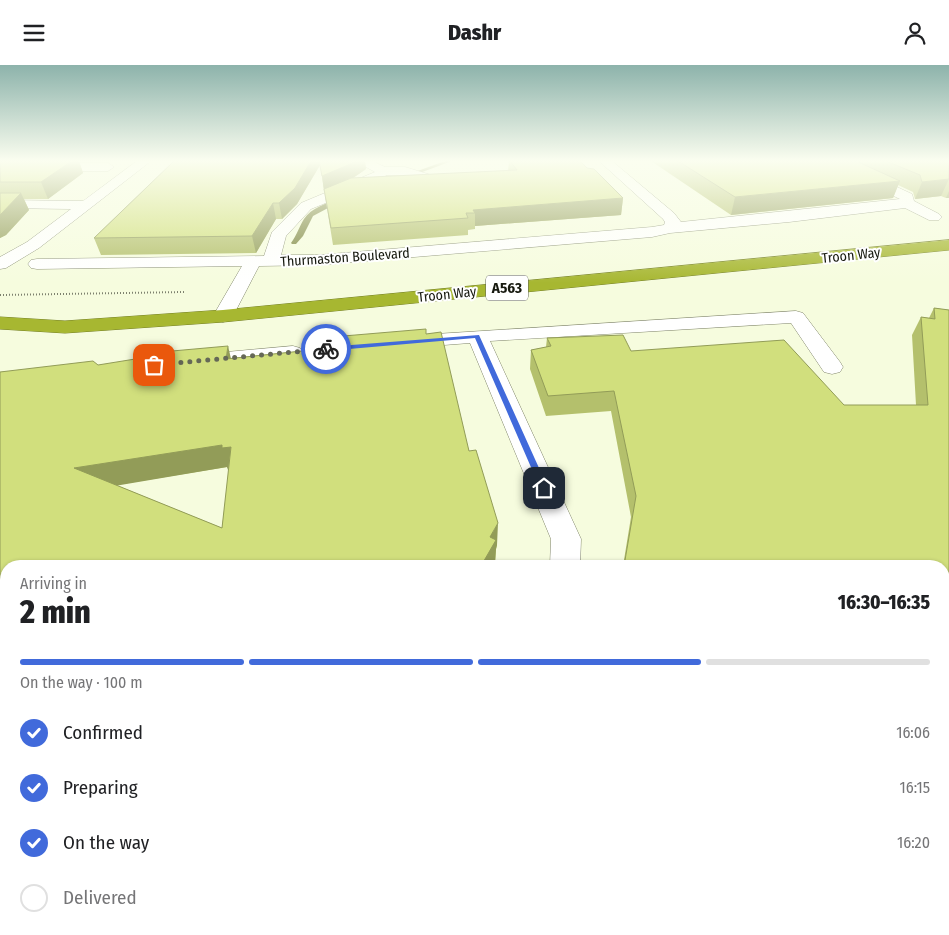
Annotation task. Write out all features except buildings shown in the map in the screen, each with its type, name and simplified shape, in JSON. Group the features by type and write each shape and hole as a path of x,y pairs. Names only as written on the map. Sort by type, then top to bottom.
{"highway":[{"name":"Troon Way","path":"0,323 65,327 223,316 949,245"},
{"name":"Troon Way","path":"0,342 65,327"}],"street":[{"path":"0,264 33,245 91,202"},
{"path":"223,316 237,291 262,262 278,235 306,206 317,202"},
{"path":"652,202 669,216 673,222 670,228"},
{"path":"907,203 934,217"},
{"name":"Thurmaston Boulevard","path":"37,264 262,262 420,252 652,232 670,228 907,203"},
{"path":"0,204 87,205"},
{"path":"389,344 477,336 796,317 832,367"},
{"path":"477,336 566,539 565,560"},
{"path":"174,363 311,351"}],"path":[{"path":"0,295 237,291"}],"waterway":[{"path":"294,243 311,215 336,202"}],"way so far":[{"path":"154,365 326,349"}],"route":[{"path":"326,349 477,336 544,488"}]}
